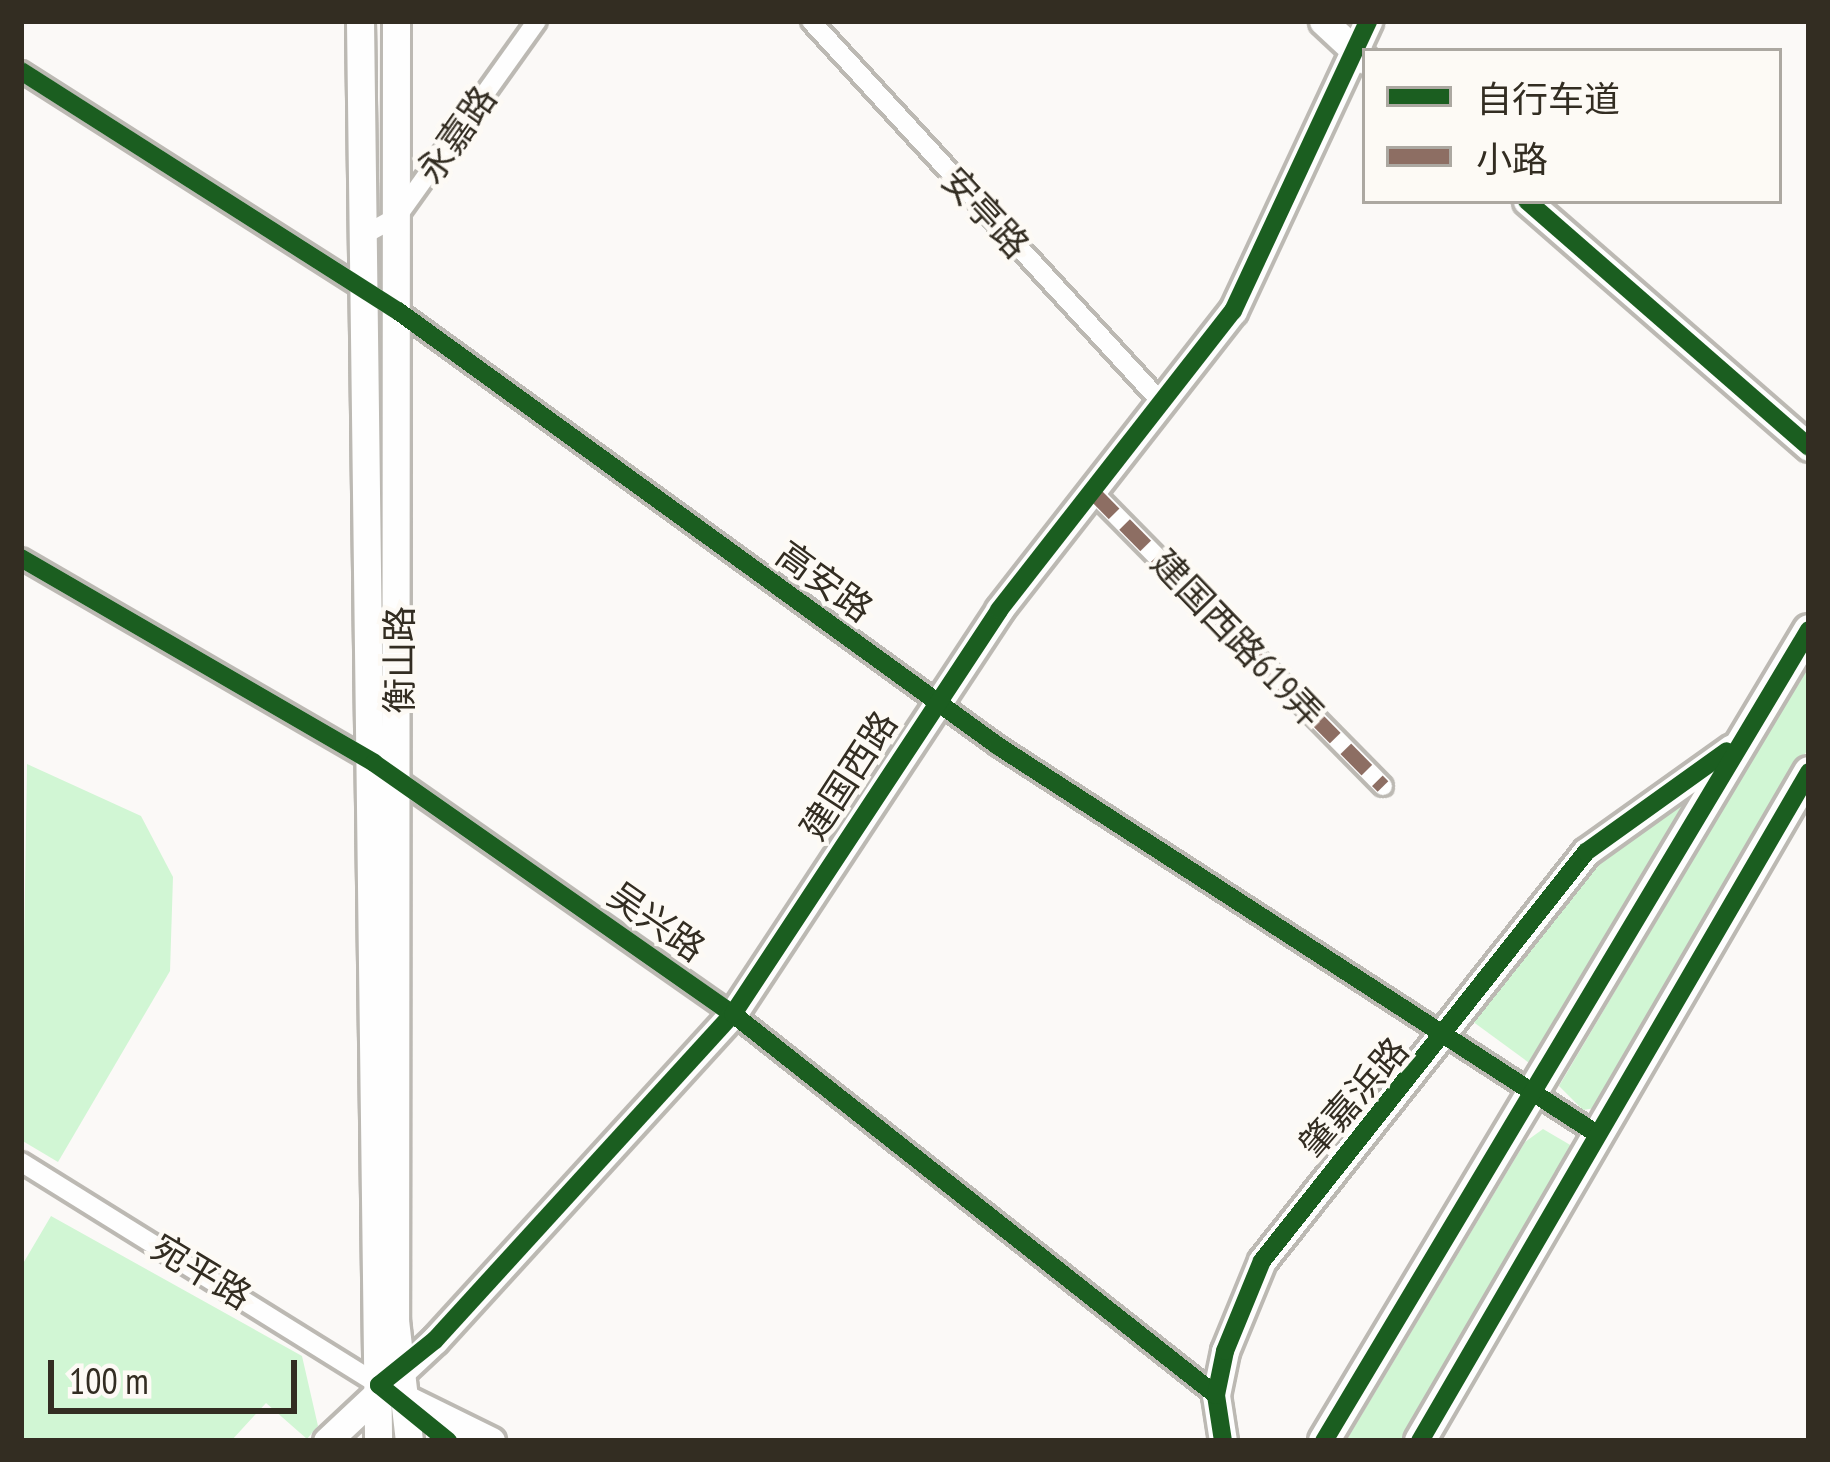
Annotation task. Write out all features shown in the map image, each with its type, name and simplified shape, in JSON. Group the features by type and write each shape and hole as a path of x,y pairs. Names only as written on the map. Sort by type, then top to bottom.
{"main road":[{"name":"肇嘉浜路","path":"1324,1441 1527,1090 1732,748 1809,631"},
{"path":"1420,1441 1809,772"}],"street":[{"name":"衡山路","path":"360,21 374,763 398,1402"},
{"name":"衡山路","path":"378,1441 398,1402 396,21"},
{"name":"永嘉路","path":"364,235 397,217 537,21"},
{"name":"安亭路","path":"811,21 1162,404"},
{"path":"1323,21 1360,56"},
{"name":"建国西路","path":"327,1441 398,1402 733,1014 934,700 1233,311 1360,56 1368,21"},
{"name":"高安路","path":"21,71 398,311 934,700 1597,1134"},
{"path":"1530,204 1809,447"},
{"name":"建国西路619弄","path":"1093,492 1383,786"},
{"name":"吴兴路","path":"21,558 374,763 733,1014 1216,1395"},
{"name":"肇嘉浜路","path":"1223,1441 1216,1395 1262,1261 1447,1039 1586,852 1732,748"},
{"name":"宛平路","path":"21,1162 398,1402 448,1441"},
{"name":"宛平路","path":"398,1402 491,1441"}],"green space":[{"path":"1809,663 1809,747 1602,1107 1583,1110 1559,1086"},
{"path":"27,764 141,816 173,877 170,971 58,1162 21,1140"},
{"path":"1706,775 1532,1065 1472,1021 1601,848"},
{"path":"1543,1129 1572,1146 1569,1167 1406,1441 1346,1441 1525,1142"},
{"path":"51,1216 302,1356 318,1426 307,1439 266,1403 231,1441 21,1441 21,1267"}],"marked path":[{"path":"1093,492 1383,786"}],"cycle path":[{"path":"448,1441 379,1385 435,1340 733,1014 999,610 1233,311 1368,21"},
{"path":"21,71 398,311 998,746 1597,1134"},
{"path":"1530,204 1809,447"},
{"path":"21,558 374,763 733,1014 1216,1395"},
{"path":"1324,1441 1809,630"},
{"path":"1223,1441 1216,1395 1225,1351 1262,1261 1586,852 1727,751"},
{"path":"1420,1441 1809,772"}]}
